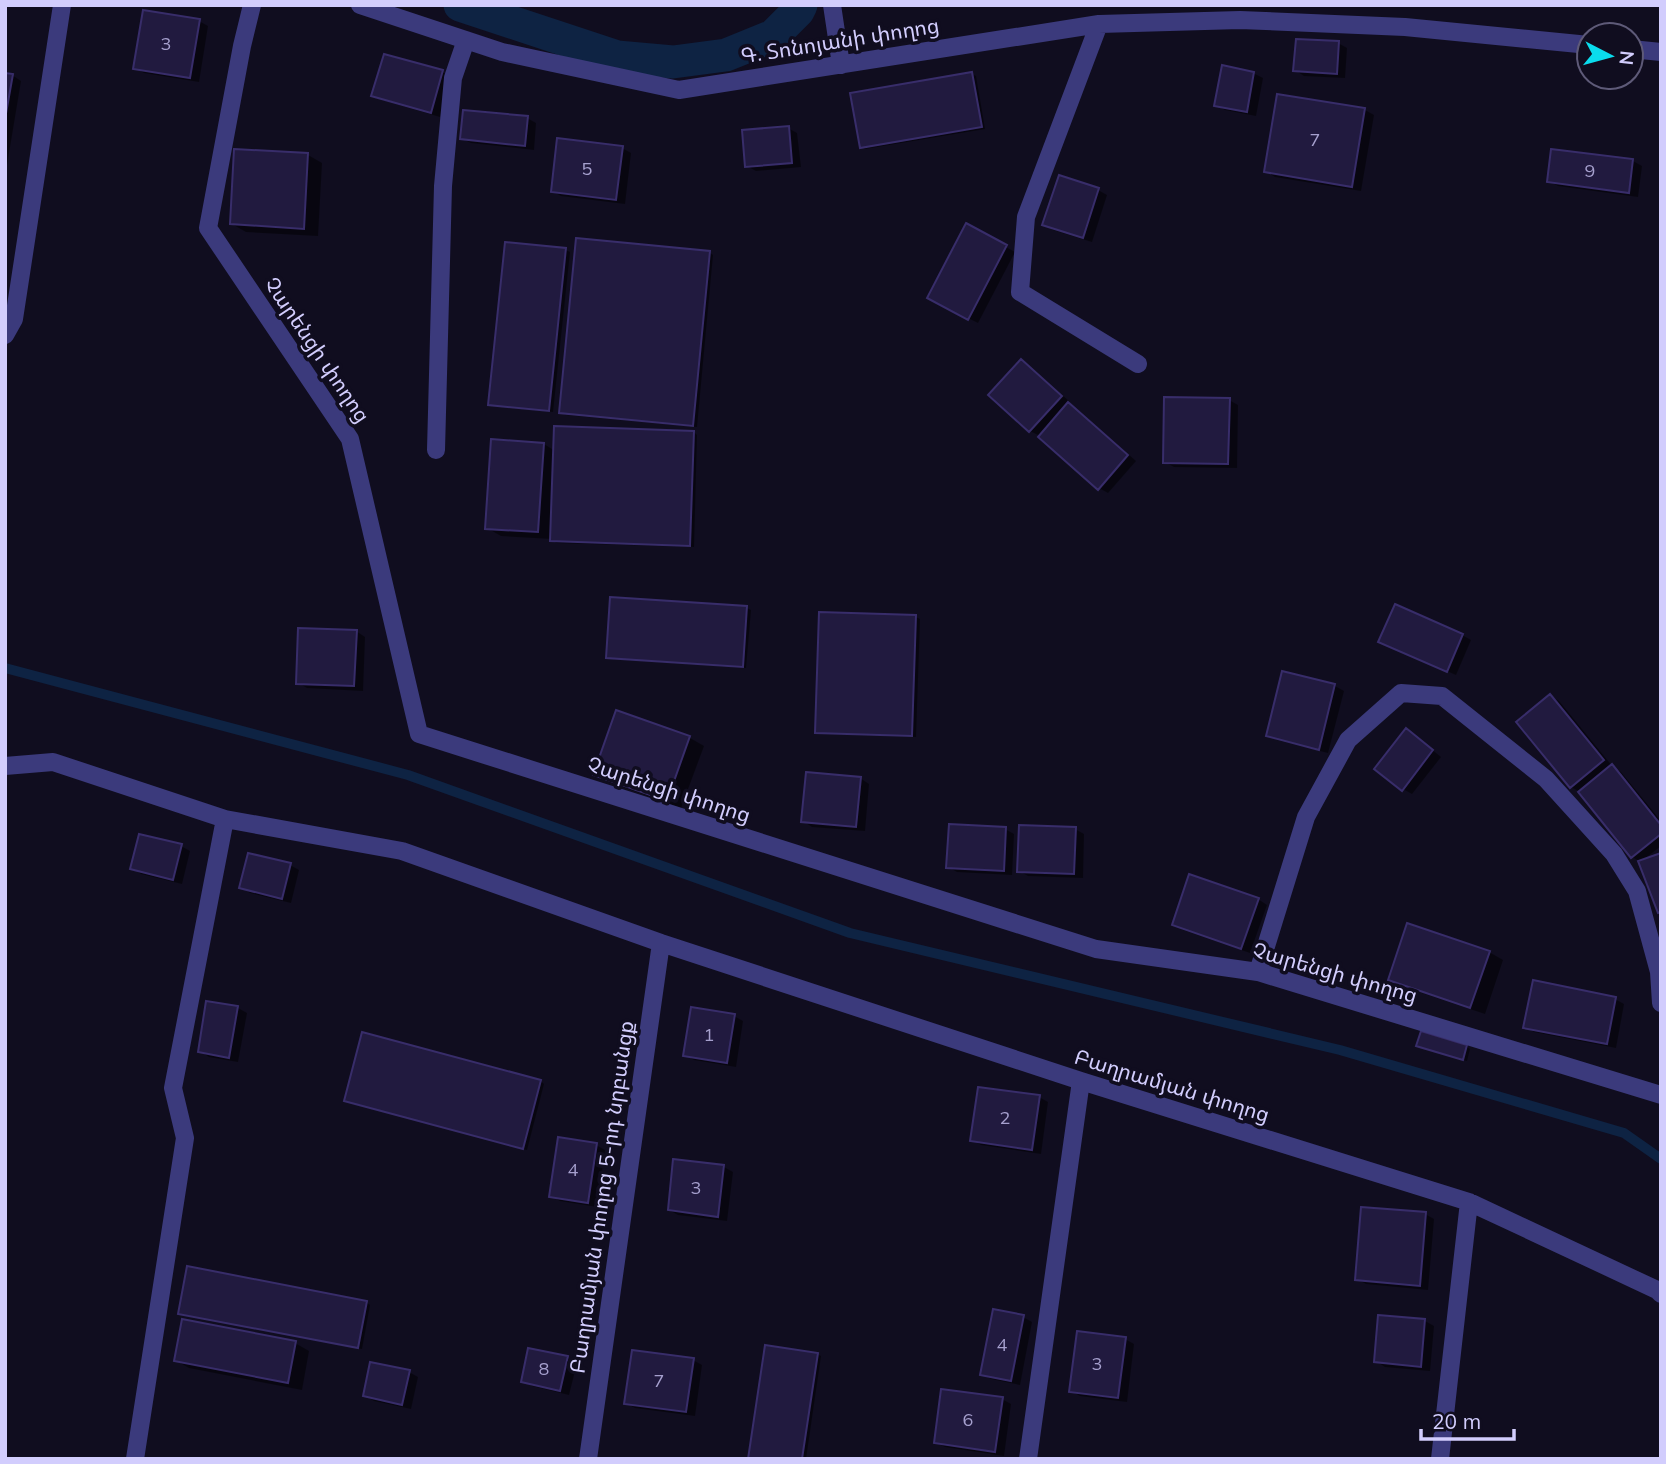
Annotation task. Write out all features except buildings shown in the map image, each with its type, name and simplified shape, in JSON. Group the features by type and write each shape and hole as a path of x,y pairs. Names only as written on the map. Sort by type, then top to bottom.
{"street":[{"path":"5,335 14,318 61,5"},
{"name":"Չարենցի փողոց","path":"252,5 208,228 350,439 419,734 1096,949 1258,972 1660,1090"},
{"name":"Գ. Տոնոյանի փողոց","path":"360,5 502,51 679,90 1099,24 1238,13 1575,44"},
{"path":"832,5 841,65"},
{"path":"1099,24 1026,217 1020,292 1138,365"},
{"path":"436,450 443,186 453,78 466,40"},
{"path":"1258,972 1306,817 1348,740 1401,693 1442,696 1546,779 1614,854 1637,891 1660,972 1661,1003"},
{"name":"Բաղրամյան փողոց","path":"5,766 53,762 225,820 402,851 661,943 1081,1081 1469,1202 1661,1294"},
{"path":"135,1459 185,1138 173,1088 225,820"},
{"name":"Բաղրամյան փողոց 5-րդ նրբանցք","path":"588,1459 661,943"},
{"path":"1028,1459 1081,1081"},
{"path":"1440,1459 1469,1202"}],"waterway":[{"path":"460,5 617,57 673,62 726,55 773,36 801,5"},
{"path":"5,668 408,775 850,933 1340,1050 1624,1133 1661,1159"}]}
